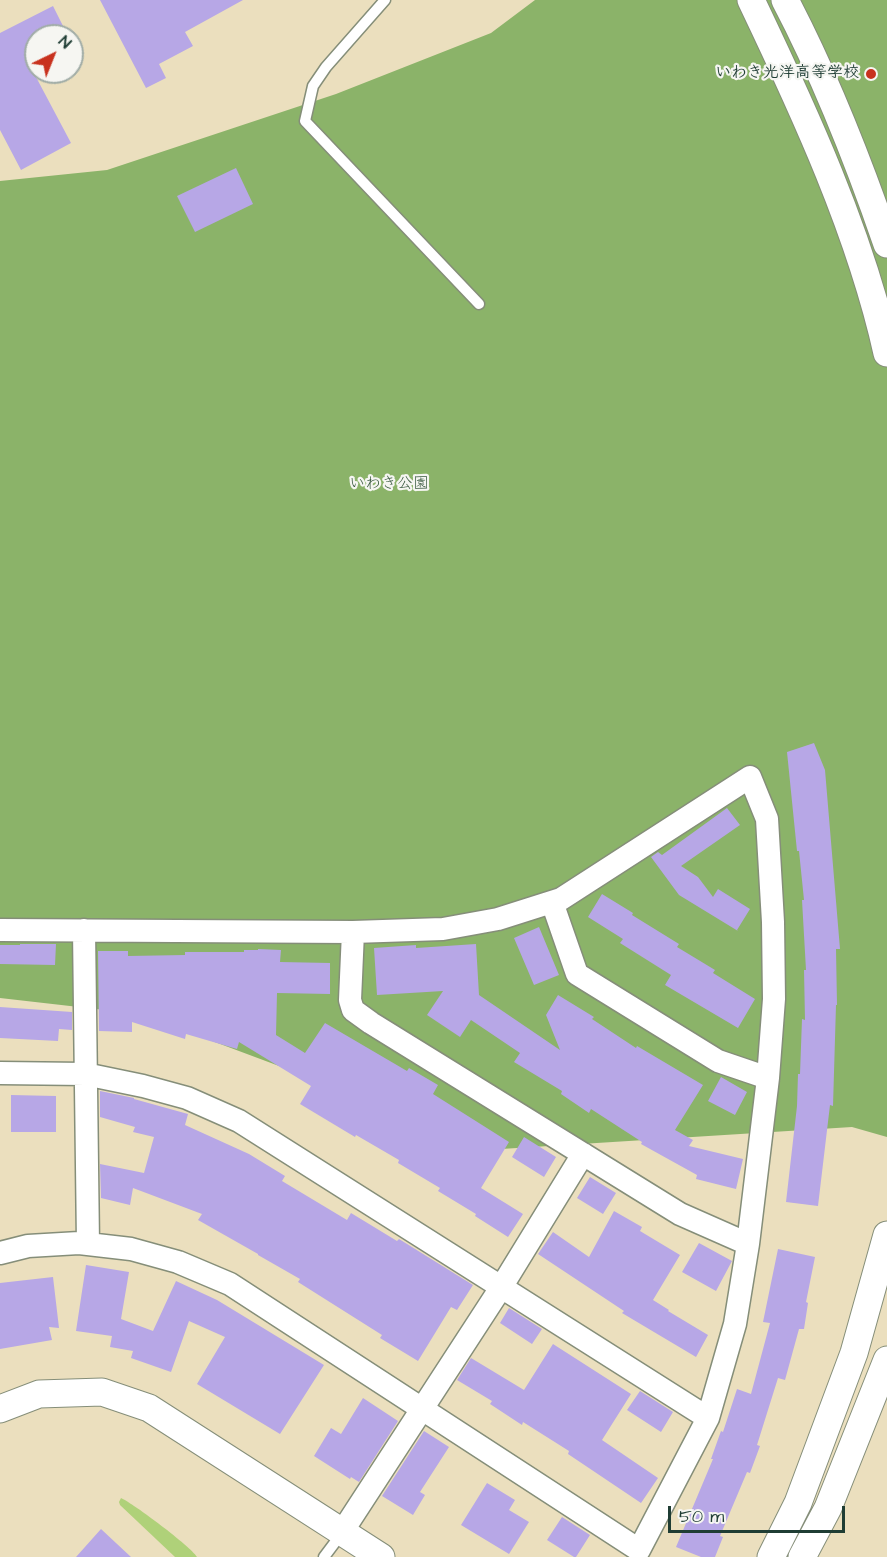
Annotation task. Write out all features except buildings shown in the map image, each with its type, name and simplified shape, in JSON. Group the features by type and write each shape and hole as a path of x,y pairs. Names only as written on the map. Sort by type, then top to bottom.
{"street":[{"path":"751,0 793,87 854,240 887,353"},
{"path":"785,0 806,38 862,170 887,244"},
{"path":"0,930 353,932 442,929 498,919 561,899 750,777 767,819 773,922 774,999 768,1078 748,1244 735,1324 708,1419 639,1550 230,1284 178,1262 131,1250 88,1244 28,1246 0,1253"},
{"path":"552,902 577,974 718,1061 768,1078"},
{"path":"84,930 88,1244"},
{"path":"353,932 350,1000 353,1011 680,1214 748,1244"},
{"path":"0,1073 85,1074 187,1098 239,1121 708,1419"},
{"path":"342,1532 502,1286 583,1154"},
{"path":"771,1557 798,1503 854,1353 887,1235"},
{"path":"802,1557 828,1508 887,1360"},
{"path":"0,1409 39,1394 102,1392 149,1408 381,1557"}],"lane":[{"path":"385,0 326,67 314,86 305,121 479,304"},
{"path":"324,1557 342,1532"}],"green space":[{"name":"いわき公園","path":"535,0 887,0 887,1137 852,1127 501,1149 140,1014 0,998 0,181 107,170 336,94 491,33"},
{"path":"121,1498 161,1526 197,1557 175,1557 120,1505"}],"place":[{"name":"いわき光洋高等学校","path":"871,74"}]}
